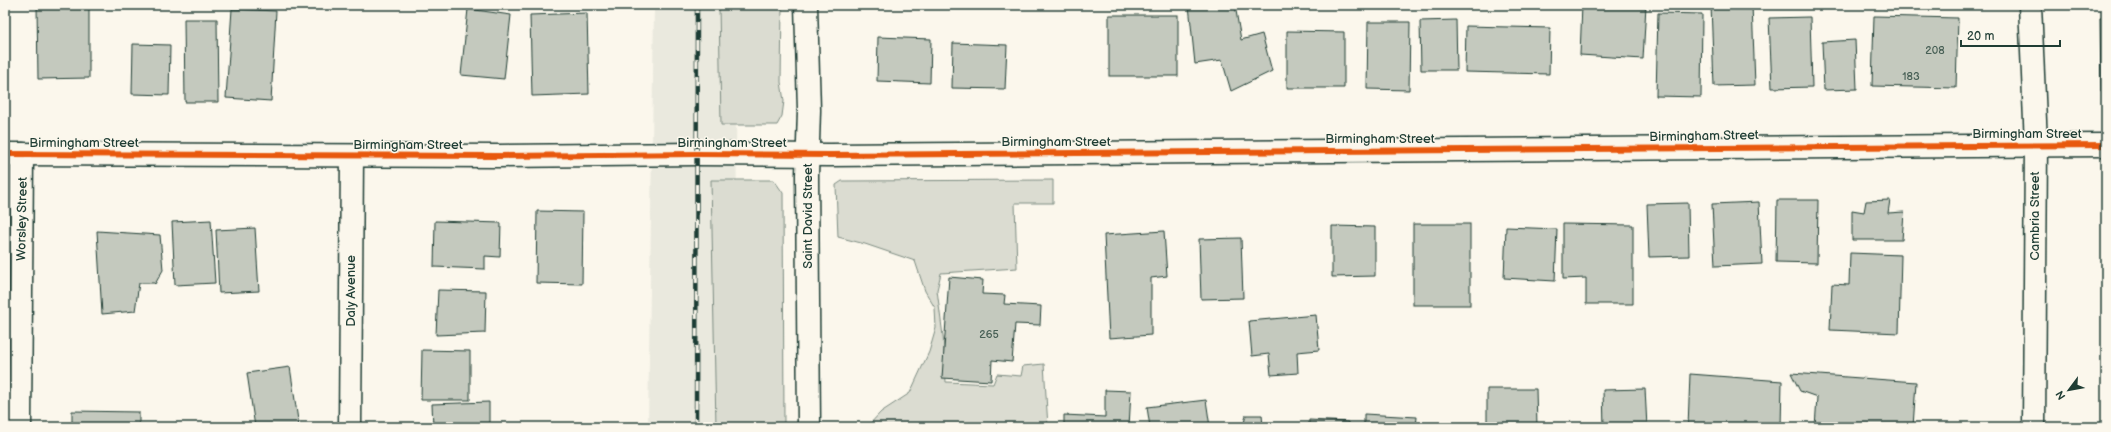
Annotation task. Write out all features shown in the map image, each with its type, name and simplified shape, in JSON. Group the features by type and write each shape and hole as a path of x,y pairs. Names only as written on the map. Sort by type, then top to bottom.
{"street":[{"name":"Saint David Street","path":"806,5 809,427"},
{"name":"Cambria Street","path":"2030,5 2036,144 2034,427"},
{"name":"Birmingham Street","path":"14,154 352,156 808,154 2106,144"},
{"name":"Worsley Street","path":"14,154 20,427"},
{"name":"Daly Avenue","path":"350,427 352,156"}],"shaded area":[{"path":"654,5 735,5 739,427 648,427"},
{"path":"719,5 782,5 781,82 784,101 782,116 777,125 721,125"},
{"path":"711,180 774,180 783,193 784,427 716,427"},
{"path":"1053,180 1053,203 1015,203 1017,268 941,273 937,290 943,336 946,382 993,384 997,374 1021,376 1023,366 1044,364 1048,427 867,427 881,412 910,393 929,352 936,328 935,308 925,291 915,261 865,244 838,237 836,185 842,181"}],"building":[{"path":"37,5 89,5 89,78 38,79"},
{"path":"1189,5 1235,5 1241,40 1262,34 1272,71 1231,91 1222,60 1195,64"},
{"path":"1582,5 1646,5 1643,59 1580,55"},
{"path":"1711,5 1752,5 1755,85 1714,86"},
{"path":"232,9 276,11 271,101 226,98"},
{"path":"468,9 511,15 504,79 461,75"},
{"path":"587,13 589,94 532,96 530,15"},
{"path":"1658,13 1702,14 1701,97 1656,96"},
{"path":"1109,15 1178,15 1178,76 1109,76"},
{"path":"1874,16 1958,18 1956,88 1872,86"},
{"path":"1810,17 1812,87 1772,88 1769,18"},
{"path":"2100,18 2106,18 2106,91 2101,91"},
{"path":"184,19 217,19 218,102 185,102"},
{"path":"1456,20 1457,70 1421,70 1420,21"},
{"path":"1368,22 1410,22 1409,90 1367,89"},
{"path":"1466,26 1550,28 1549,74 1465,72"},
{"path":"1287,31 1344,32 1344,88 1287,88"},
{"path":"878,37 931,39 930,83 877,81"},
{"path":"1855,40 1857,89 1824,90 1822,42"},
{"path":"953,43 1007,45 1005,89 952,88"},
{"path":"133,44 170,45 169,95 132,94"},
{"path":"1777,200 1818,200 1817,263 1776,262"},
{"path":"1890,200 1888,213 1904,212 1902,240 1852,240 1852,210 1864,212 1866,201"},
{"path":"1759,202 1762,264 1715,266 1712,204"},
{"path":"1688,203 1689,256 1649,257 1647,204"},
{"path":"537,211 583,212 582,284 536,283"},
{"path":"211,220 215,283 175,285 172,222"},
{"path":"435,221 501,223 500,257 485,256 485,269 434,267"},
{"path":"1413,224 1470,224 1470,305 1413,305"},
{"path":"1563,224 1633,225 1633,304 1586,304 1586,278 1563,279"},
{"path":"1332,226 1375,227 1375,276 1332,277"},
{"path":"1506,227 1557,229 1555,281 1504,278"},
{"path":"255,228 259,291 219,293 216,230"},
{"path":"97,231 160,235 163,270 155,284 139,283 135,311 102,314"},
{"path":"1164,231 1167,276 1151,278 1151,335 1109,338 1104,235"},
{"path":"1241,238 1243,298 1201,299 1199,239"},
{"path":"1850,253 1901,255 1899,333 1830,330 1832,284 1849,285"},
{"path":"949,277 983,280 982,294 1005,295 1004,304 1041,306 1040,325 1015,324 1012,362 992,360 991,381 942,378"},
{"path":"438,290 486,291 485,333 436,335"},
{"path":"1316,315 1319,350 1297,352 1298,373 1271,375 1269,354 1252,356 1249,321"},
{"path":"422,350 470,351 470,400 421,400"},
{"path":"290,367 299,427 255,427 247,373"},
{"path":"1791,373 1916,382 1913,427 1815,427 1817,397 1800,391"},
{"path":"1690,374 1782,381 1781,427 1688,427"},
{"path":"1487,389 1536,389 1537,427 1487,427"},
{"path":"1645,389 1647,427 1604,427 1603,390"},
{"path":"1105,390 1131,391 1129,427 1064,427 1064,415 1105,417"},
{"path":"1206,400 1210,427 1150,427 1147,407"},
{"path":"489,402 489,427 433,427 432,404"},
{"path":"72,411 139,412 139,427 72,427"},
{"path":"1364,414 1417,417 1416,427 1364,427"},
{"path":"1246,415 1262,415 1263,427 1243,427"},
{"path":"1309,420 1348,422 1348,427 1309,427"},
{"path":"1479,425 1479,427 1444,427 1444,426"}],"railway":[{"path":"696,427 697,5"}],"cycle path":[{"path":"5,154 499,156 697,154 830,155 2106,145"}]}
